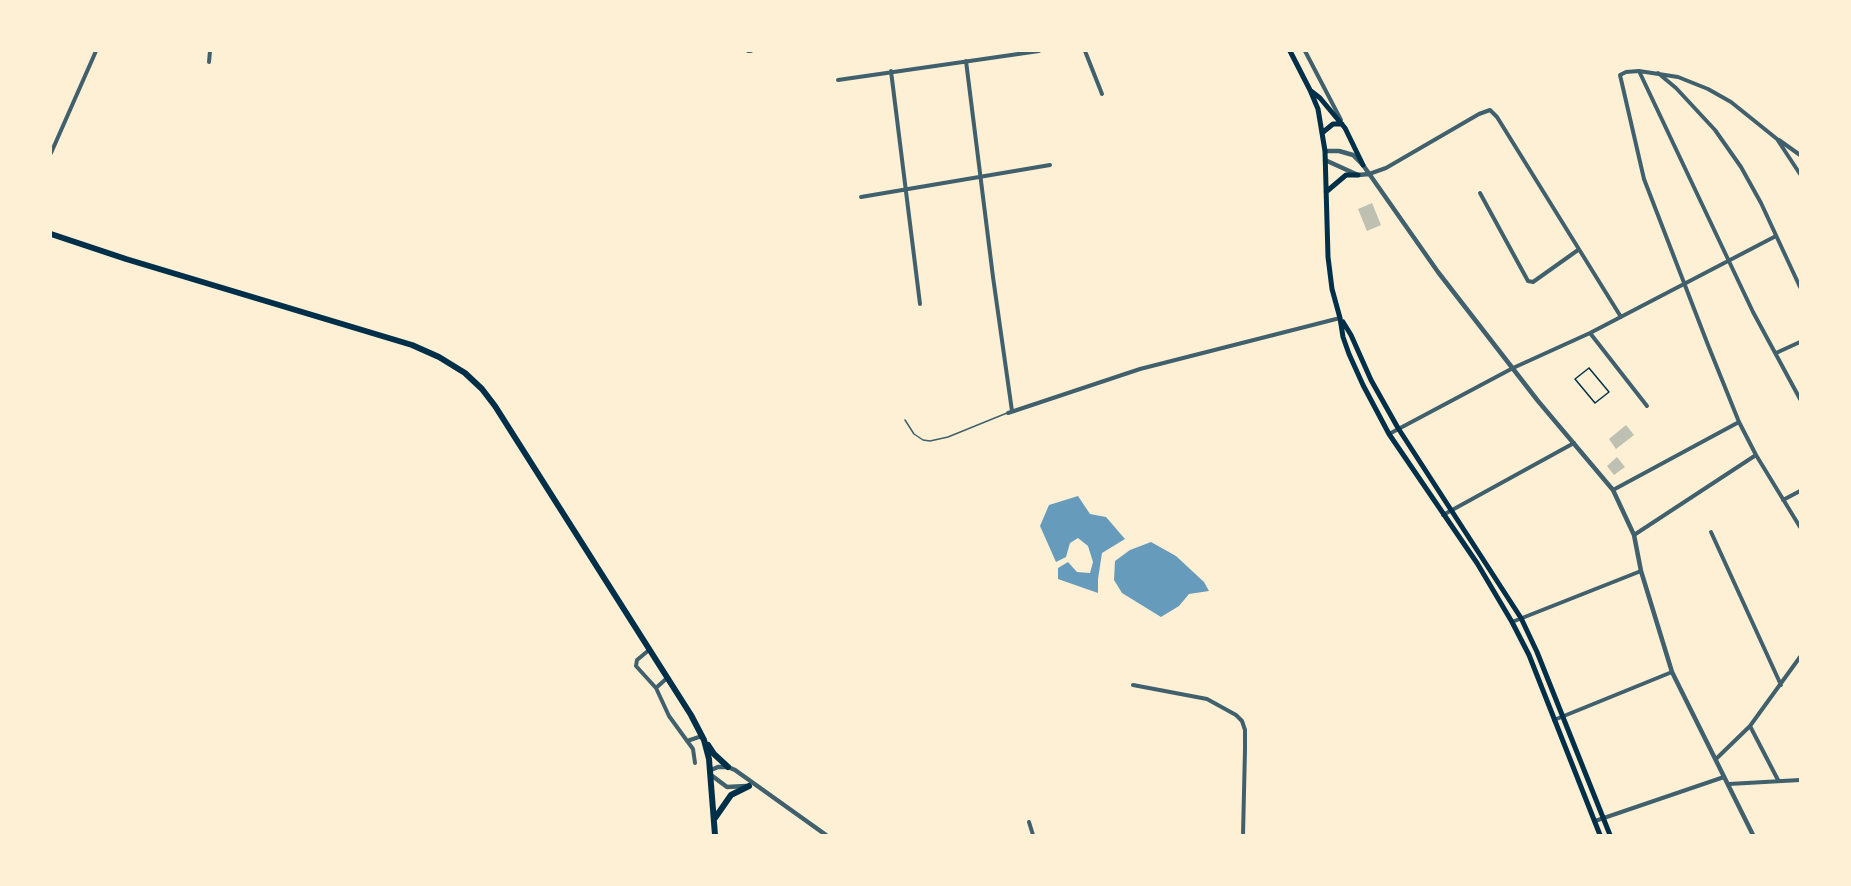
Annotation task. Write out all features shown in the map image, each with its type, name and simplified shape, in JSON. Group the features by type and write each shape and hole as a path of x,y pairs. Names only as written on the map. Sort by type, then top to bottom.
{"main road":[{"path":"1290,51 1318,109 1323,133 1328,257 1332,289 1349,354 1389,434 1443,516 1477,562 1512,621 1529,655 1600,835"},
{"path":"1310,90 1342,123 1363,165"},
{"path":"1323,133 1333,124 1342,123"},
{"path":"1326,192 1346,175 1358,175"},
{"path":"51,234 411,345 439,357 465,373 482,389 495,406 703,738 714,754 728,767"},
{"path":"1340,318 1351,336 1371,381 1398,428 1521,618 1537,652 1610,835"},
{"path":"703,738 711,773 716,835"},
{"path":"714,818 724,801 731,795 752,787"}],"street":[{"path":"51,153 96,51"},
{"path":"209,62 210,51"},
{"path":"838,80 1039,51"},
{"path":"1085,51 1102,93"},
{"path":"1305,51 1342,123"},
{"path":"966,61 1010,412 1140,369 1340,318"},
{"path":"891,71 920,304"},
{"path":"1640,71 1728,261 1800,399"},
{"path":"1800,155 1724,98 1678,77 1640,71 1620,75 1644,180 1739,422 1756,455 1800,527"},
{"path":"1657,73 1676,88 1715,130 1741,167 1761,202 1800,287"},
{"path":"1325,160 1358,175 1369,174 1386,168 1479,114 1490,110 1497,117 1621,317"},
{"path":"1777,139 1800,174"},
{"path":"1325,151 1339,151 1353,155 1363,165 1438,272 1613,490 1634,535 1641,571 1672,672 1754,835"},
{"path":"861,197 1050,165"},
{"path":"1480,193 1528,281 1533,282 1578,250"},
{"path":"1389,434 1513,368 1590,333 1776,236"},
{"path":"1590,333 1647,406"},
{"path":"1776,354 1800,342"},
{"path":"1613,490 1739,422"},
{"path":"1443,516 1574,443"},
{"path":"1634,535 1756,455"},
{"path":"1783,500 1800,491"},
{"path":"1711,532 1781,685"},
{"path":"1512,621 1641,571"},
{"path":"649,650 638,660 636,666 656,688 669,716 693,749 695,763"},
{"path":"1716,759 1750,726 1800,657"},
{"path":"1554,720 1672,672"},
{"path":"656,688 667,678"},
{"path":"1133,685 1207,699 1236,715 1242,721 1245,730 1246,770 1243,835"},
{"path":"1750,726 1778,780"},
{"path":"687,741 703,738"},
{"path":"752,787 727,787 711,773 718,767 728,767 752,787 826,835"},
{"path":"1595,821 1725,777"},
{"path":"1729,784 1800,780"},
{"path":"1029,822 1033,835"}],"lane":[{"path":"905,420 914,434 923,440 930,441 948,437 1010,412"}],"path":[{"path":"1589,368 1609,392 1595,403 1575,379 1589,368"}],"water":[{"path":"1078,496 1090,514 1106,517 1125,539 1102,553 1098,593 1058,579 1058,568 1068,562 1077,572 1090,573 1093,562 1088,546 1078,538 1070,543 1066,557 1056,562 1040,526 1049,505"},
{"path":"1151,542 1176,556 1204,582 1209,591 1189,594 1179,606 1161,617 1122,593 1114,580 1115,561 1130,550"}],"building":[{"path":"1372,203 1381,225 1367,231 1358,209"},
{"path":"1626,425 1634,435 1616,449 1609,439"},
{"path":"1617,457 1625,467 1614,475 1607,466"}]}
